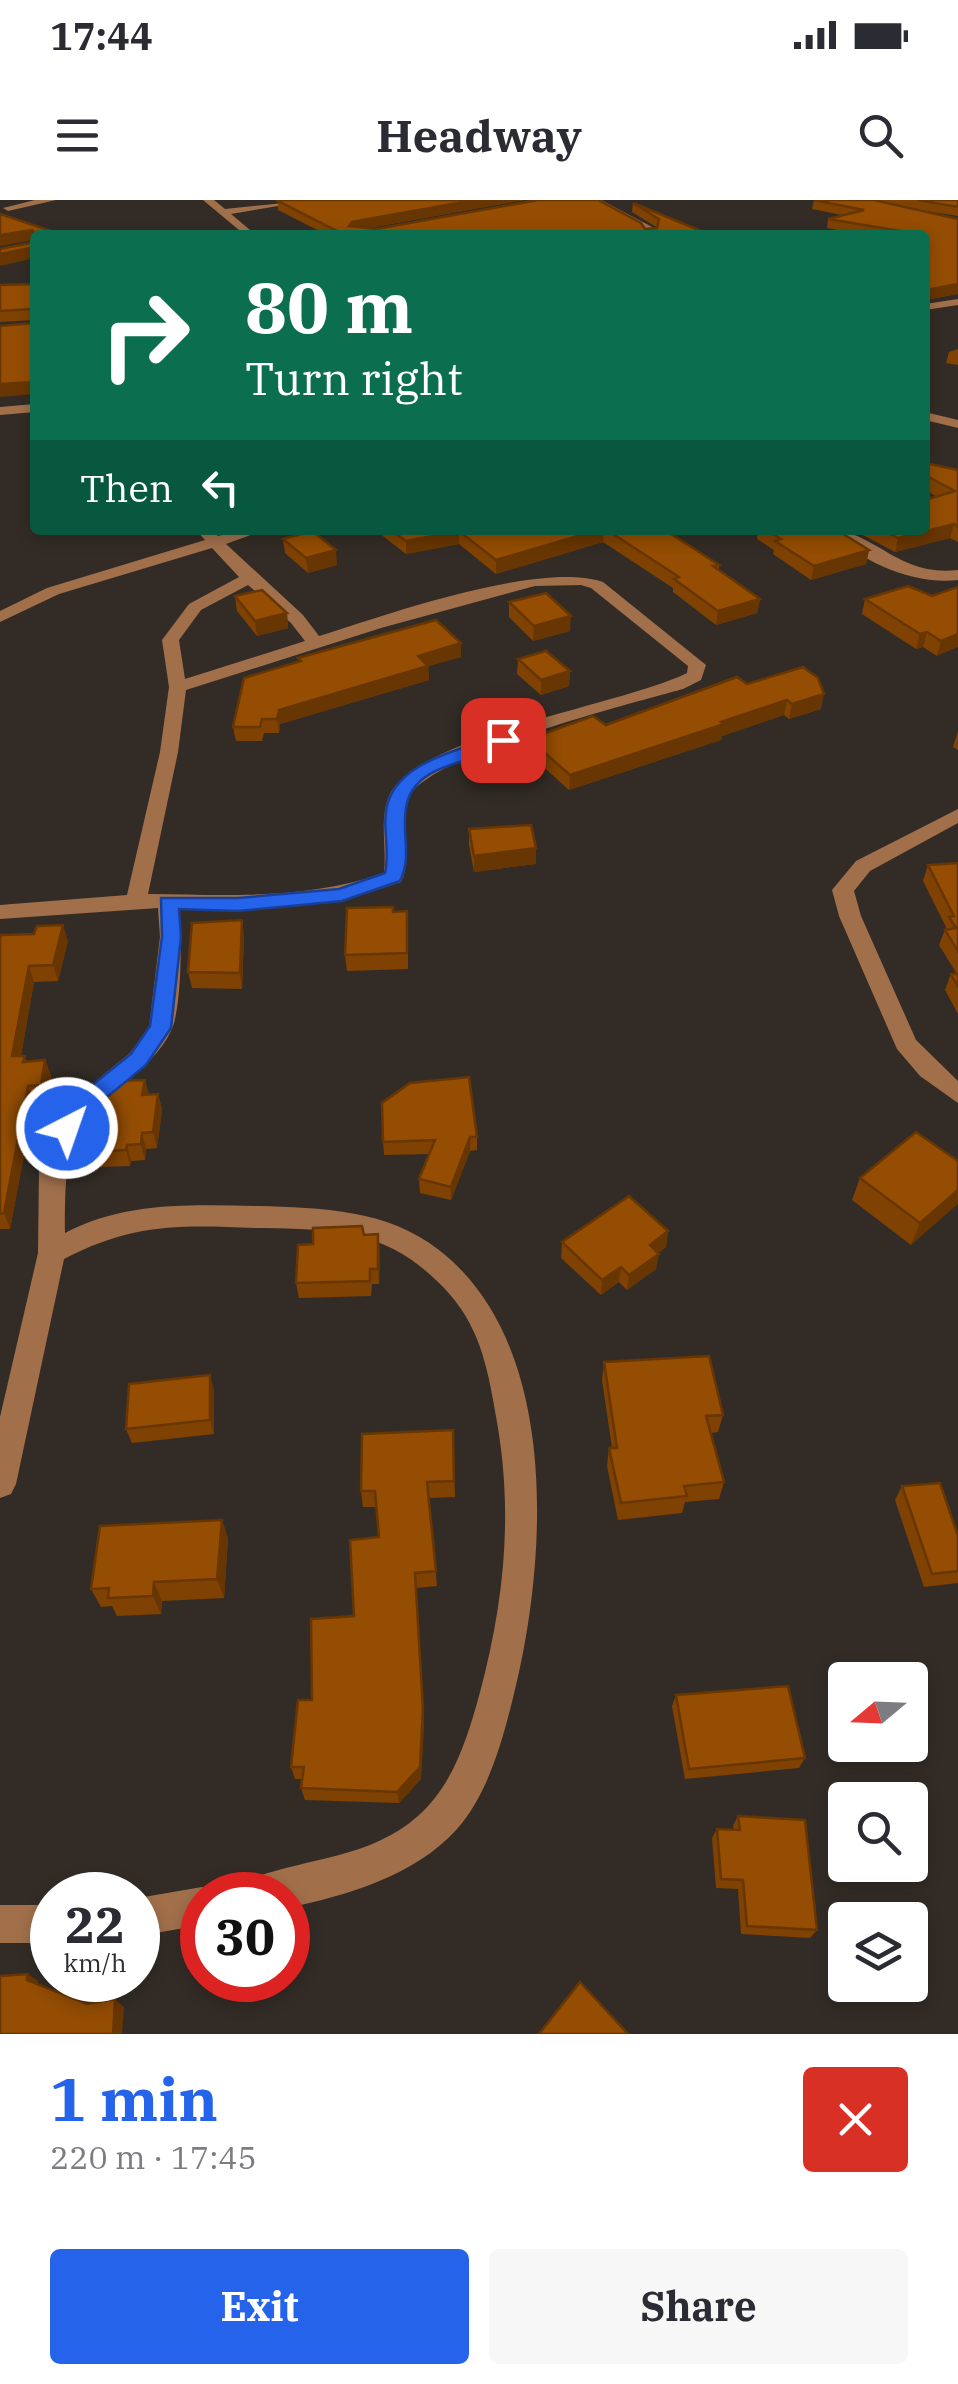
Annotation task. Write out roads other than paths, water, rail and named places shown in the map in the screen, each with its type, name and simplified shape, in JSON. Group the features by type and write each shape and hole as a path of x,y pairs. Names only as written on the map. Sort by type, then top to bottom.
{"street":[{"path":"8,208 51,200"},
{"path":"208,200 246,230"},
{"path":"226,212 309,200"},
{"path":"594,200 650,230"},
{"path":"930,306 958,302"},
{"path":"0,411 30,408"},
{"path":"930,417 958,424"},
{"path":"0,618 53,592 207,535 283,606 316,643"},
{"path":"844,535 910,574 942,578 958,575"},
{"path":"136,901 178,687 170,640 195,607 250,578"},
{"path":"0,912 136,901 238,904 342,895 394,876 398,860 395,812 400,792 412,778 443,762 533,729 677,685 695,676 697,665 598,585 583,580 535,581 178,687"},
{"path":"958,816 863,866 843,890 850,916 910,1054 958,1094"},
{"path":"0,1484 52,1253 52,1169 67,1128 88,1100 138,1059 161,1028 172,937 168,902"},
{"path":"52,1253 99,1229 148,1218 223,1216 346,1221 394,1236 423,1254 454,1281 484,1322 512,1429 524,1536 514,1618 490,1720 473,1770 435,1826 401,1852 310,1884"},
{"path":"0,1924 30,1924"}]}
